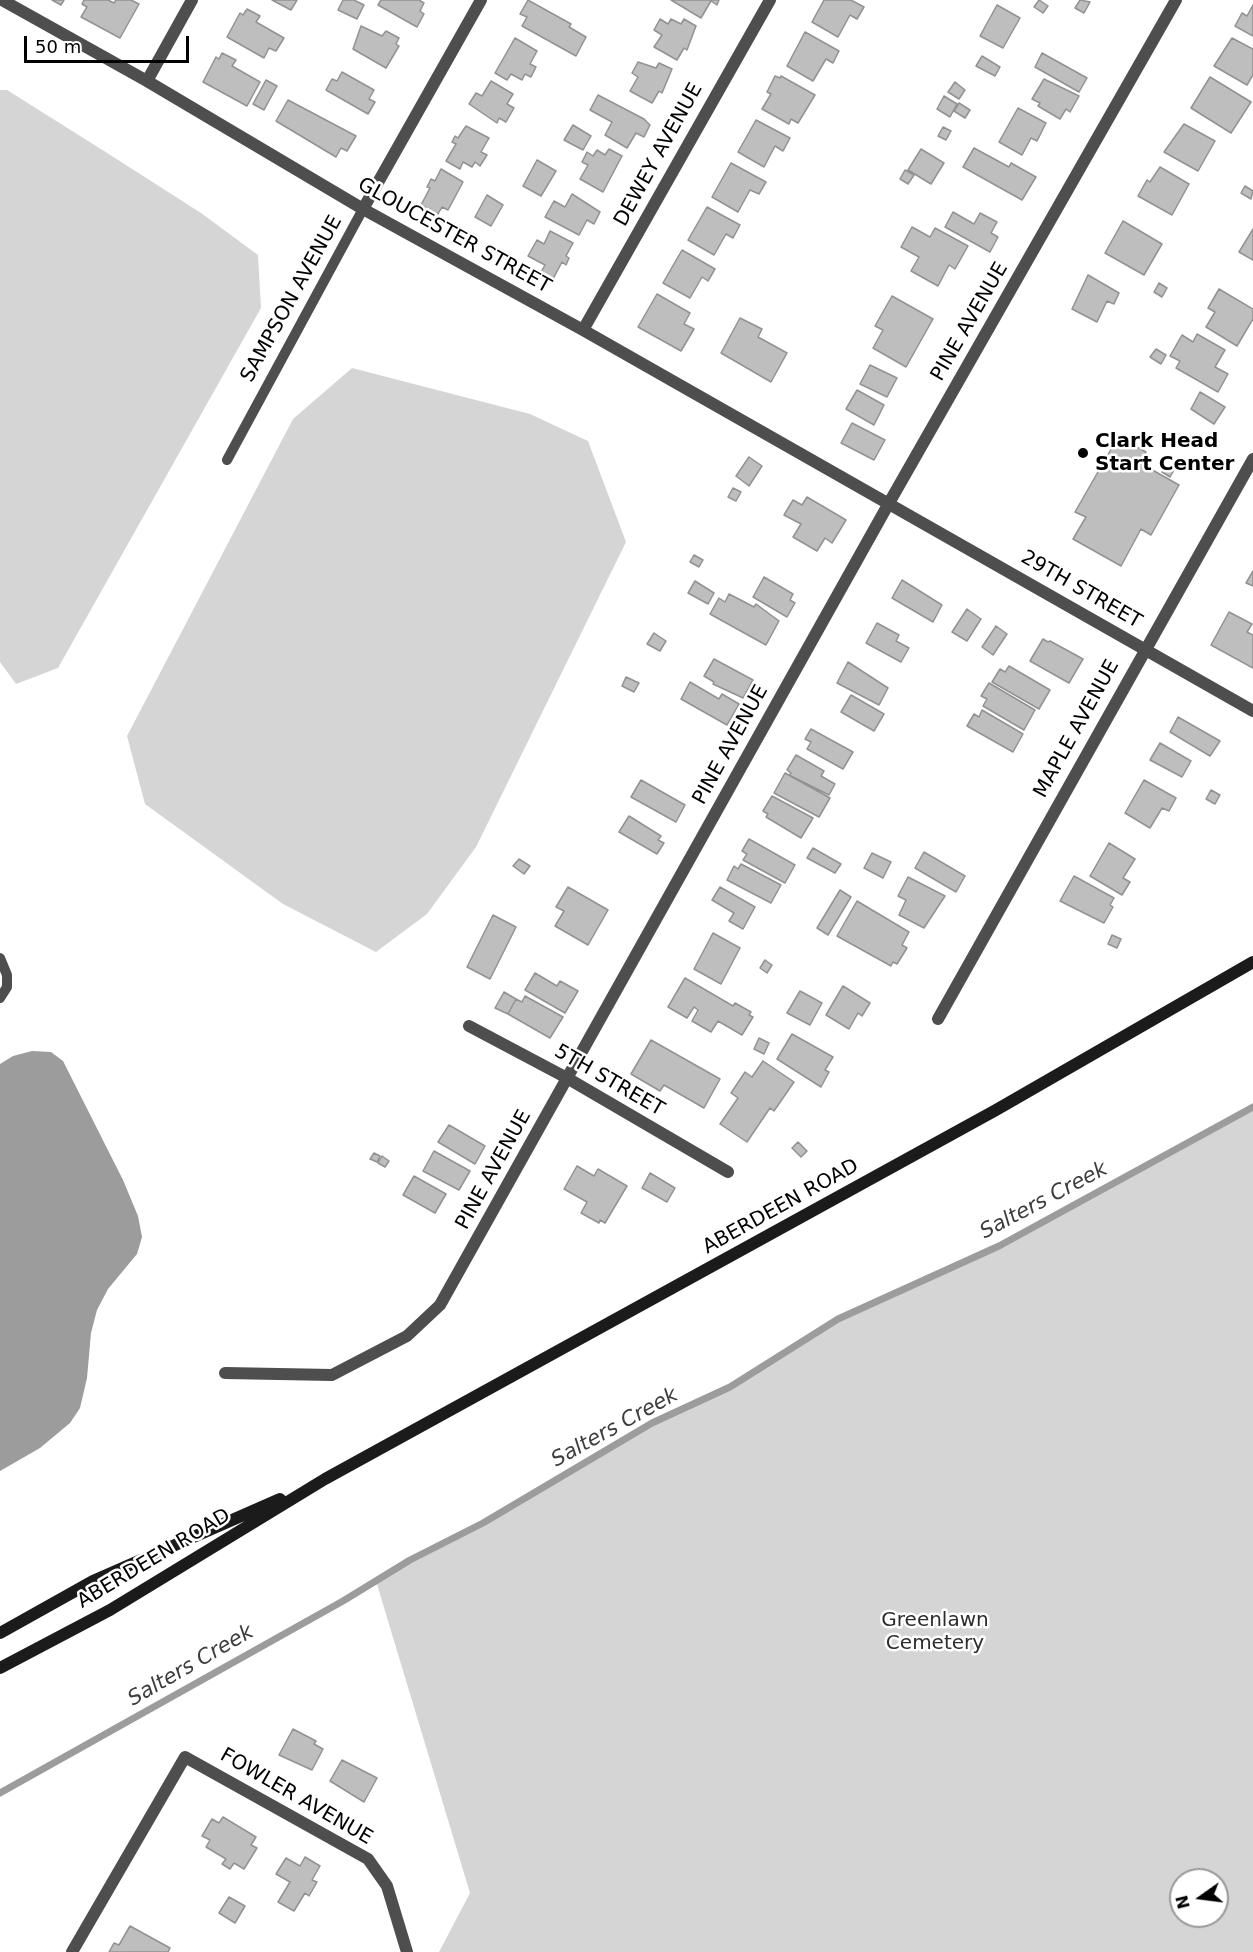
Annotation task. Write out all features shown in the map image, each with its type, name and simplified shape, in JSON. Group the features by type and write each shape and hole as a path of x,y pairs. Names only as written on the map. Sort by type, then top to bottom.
{"main road":[{"name":"ABERDEEN ROAD","path":"0,1668 110,1610 325,1479 996,1110 1253,962"},
{"name":"ABERDEEN ROAD","path":"0,1633 93,1581 325,1479"}],"street":[{"name":"GLOUCESTER STREET","path":"3,0 147,81 363,209 889,503"},
{"path":"147,81 192,0"},
{"name":"SAMPSON AVENUE","path":"363,209 481,0"},
{"name":"DEWEY AVENUE","path":"583,330 770,0"},
{"name":"PINE AVENUE","path":"225,1373 332,1375 382,1351 422,1323 440,1305 452,1288 889,503 1176,0"},
{"name":"MAPLE AVENUE","path":"938,1019 1144,649 1253,459"},
{"name":"29TH STREET","path":"889,503 1253,711"},
{"name":"5TH STREET","path":"469,1026 567,1078 728,1172"},
{"name":"FOWLER AVENUE","path":"72,1952 185,1756 368,1859 387,1886 406,1949"}],"lane":[{"name":"SAMPSON AVENUE","path":"227,460 363,209"},
{"path":"0,958 7,981 7,987 0,998"}],"green space":[{"path":"0,90 7,90 201,213 258,255 261,308 58,668 16,684 0,662"},
{"path":"352,368 530,414 588,441 626,542 476,847 427,914 376,952 283,904 145,804 127,736 293,419"},
{"name":"Greenlawn Cemetery","path":"1253,1107 1253,1952 439,1952 470,1893 376,1581 483,1523 652,1423 730,1387 838,1319 999,1246"}],"shaded area":[{"path":"32,1051 51,1052 63,1061 123,1180 138,1216 142,1237 137,1254 108,1289 97,1310 91,1333 87,1378 80,1408 70,1423 40,1448 0,1471 0,1064 13,1056"}],"building":[{"path":"52,0 64,0 61,5"},
{"path":"84,0 108,0 114,3 116,0 131,0 139,4 120,38 81,17 87,7 82,4"},
{"path":"272,0 297,0 291,10"},
{"path":"343,0 354,0 364,5 357,19 338,10"},
{"path":"381,0 419,0 424,3 420,11 424,14 417,27 378,5"},
{"path":"528,0 571,24 569,27 586,37 576,56 522,26 527,17 520,14"},
{"path":"671,0 719,0 717,5 711,1 701,18"},
{"path":"824,0 851,0 864,7 857,19 850,15 838,37 812,22"},
{"path":"1039,0 1048,6 1043,13 1034,7"},
{"path":"1080,0 1090,2 1084,13 1075,8"},
{"path":"997,5 1020,18 1003,48 980,36"},
{"path":"1253,5 1253,36 1235,26 1242,13 1247,16"},
{"path":"247,9 260,16 256,22 284,38 276,51 269,48 264,58 227,37 240,13 243,15"},
{"path":"660,19 668,24 671,19 681,24 684,19 696,26 687,50 684,48 677,60 654,47 662,35 654,30"},
{"path":"361,26 382,36 386,31 399,38 396,44 399,46 386,68 353,49"},
{"path":"805,32 839,51 833,63 826,59 813,81 787,66"},
{"path":"515,38 537,51 530,64 536,67 531,77 525,74 522,80 511,74 507,80 495,73"},
{"path":"1232,38 1253,49 1253,75 1247,85 1214,66"},
{"path":"222,53 236,60 232,66 260,82 247,106 203,82 216,57 219,59"},
{"path":"1042,53 1087,78 1079,92 1035,67"},
{"path":"982,56 1000,67 995,76 976,66"},
{"path":"638,62 656,68 659,63 672,69 662,93 659,91 652,103 630,91 638,77 632,73"},
{"path":"342,72 374,90 369,99 375,102 368,114 326,90 332,79 337,81"},
{"path":"775,76 780,78 781,76 815,95 798,123 791,119 789,124 762,109 771,94 767,92"},
{"path":"1210,77 1251,102 1231,133 1191,108"},
{"path":"1044,79 1079,96 1070,112 1066,109 1060,119 1038,106 1040,103 1032,99"},
{"path":"266,80 277,86 264,110 253,104"},
{"path":"491,81 513,94 507,104 514,108 506,122 499,118 497,123 469,104 476,93 482,96"},
{"path":"955,82 965,90 959,99 948,92"},
{"path":"598,95 644,119 650,125 644,137 636,133 627,148 605,135 612,122 590,110"},
{"path":"944,96 957,104 950,117 937,109"},
{"path":"288,100 356,136 347,151 341,148 336,157 276,121"},
{"path":"959,103 970,110 965,118 954,111"},
{"path":"1018,108 1046,123 1037,141 1031,138 1022,155 999,142"},
{"path":"756,120 790,138 783,151 775,146 764,167 738,152"},
{"path":"1184,124 1215,141 1198,171 1164,152"},
{"path":"573,125 591,136 583,150 564,140"},
{"path":"466,126 489,138 481,152 487,155 480,166 475,162 472,167 463,162 460,169 446,161 456,144 452,142 455,136 458,138"},
{"path":"943,127 951,131 946,140 938,136"},
{"path":"974,148 1009,167 1011,163 1036,177 1022,200 963,167"},
{"path":"609,149 622,156 603,192 580,179 588,165 582,162 587,152 593,156 597,150 605,155"},
{"path":"921,149 944,163 931,184 908,170"},
{"path":"537,160 556,171 541,196 523,186"},
{"path":"731,163 766,182 759,194 750,190 738,212 712,197"},
{"path":"1160,167 1189,184 1172,215 1138,196 1147,180 1150,182"},
{"path":"441,169 463,182 448,210 442,207 438,214 421,205 430,188 427,187 431,179 435,181"},
{"path":"905,170 914,175 908,184 900,179"},
{"path":"1245,186 1253,191 1251,199 1241,193"},
{"path":"572,194 600,212 594,224 587,220 579,235 545,217 554,201 565,207"},
{"path":"487,195 503,205 491,226 475,217"},
{"path":"707,207 740,225 733,238 726,234 714,255 688,240"},
{"path":"953,212 974,224 980,213 997,222 991,233 998,237 990,252 945,227"},
{"path":"1123,221 1162,244 1144,275 1105,253"},
{"path":"912,227 930,237 935,228 968,246 955,269 949,265 938,286 911,271 919,257 901,247"},
{"path":"1253,229 1253,260 1239,252"},
{"path":"550,231 573,243 566,256 569,258 566,265 562,262 553,279 541,272 545,265 528,256 537,240 544,244"},
{"path":"682,250 715,269 708,281 702,277 690,298 663,283"},
{"path":"1088,275 1119,293 1114,304 1107,301 1097,322 1072,309"},
{"path":"1159,283 1167,288 1162,297 1154,292"},
{"path":"1219,289 1253,309 1253,319 1237,346 1206,327 1215,312 1208,308"},
{"path":"657,294 690,313 684,324 694,329 681,351 638,327"},
{"path":"892,296 933,319 906,367 873,348 883,330 875,326"},
{"path":"740,318 762,329 758,337 787,353 771,382 721,353"},
{"path":"1197,334 1225,350 1215,367 1228,374 1218,392 1176,368 1180,361 1170,356 1182,335 1193,342"},
{"path":"1156,349 1166,355 1161,364 1150,357"},
{"path":"870,365 897,378 887,397 860,384"},
{"path":"857,390 884,405 874,425 846,409"},
{"path":"1200,392 1225,407 1214,424 1191,409"},
{"path":"852,423 885,440 874,460 841,443"},
{"path":"1118,437 1146,452 1140,463 1179,485 1151,535 1141,529 1121,566 1073,539 1086,517 1075,512"},
{"path":"749,457 762,466 749,486 736,476"},
{"path":"1166,466 1174,470 1170,477 1162,472"},
{"path":"733,488 741,492 736,501 728,497"},
{"path":"807,497 846,520 832,543 825,538 817,551 793,537 801,524 784,515 793,500 802,505"},
{"path":"694,555 703,560 699,567 690,562"},
{"path":"1253,571 1253,586 1246,583"},
{"path":"764,577 793,594 790,600 795,603 787,617 753,597"},
{"path":"902,580 942,605 933,622 892,598"},
{"path":"695,581 714,593 708,604 688,593"},
{"path":"729,594 754,607 756,604 779,621 766,645 710,614 719,598 725,602"},
{"path":"967,609 981,619 967,641 952,632"},
{"path":"1229,612 1252,624 1247,632 1253,635 1253,668 1211,645"},
{"path":"877,623 899,635 896,641 909,648 901,662 866,643"},
{"path":"996,626 1007,634 993,655 982,647"},
{"path":"654,633 666,641 660,651 647,644"},
{"path":"1043,639 1083,659 1069,683 1030,661"},
{"path":"714,659 753,680 743,698 713,684 714,682 704,676"},
{"path":"848,662 888,688 879,705 837,683"},
{"path":"1009,666 1050,690 1039,709 992,682 1000,669 1005,672"},
{"path":"626,677 639,683 634,692 622,686"},
{"path":"690,682 719,699 722,694 739,704 727,725 681,699"},
{"path":"989,683 1035,710 1024,730 983,706 987,699 981,696"},
{"path":"851,695 884,714 874,731 841,712"},
{"path":"982,710 1023,734 1013,752 967,726 974,714 979,717"},
{"path":"1178,717 1220,741 1210,756 1170,732"},
{"path":"811,729 853,752 843,769 807,749 811,742 805,739"},
{"path":"1160,743 1191,761 1182,777 1150,760"},
{"path":"796,755 824,771 821,776 835,784 829,795 789,775 791,773 787,770"},
{"path":"785,773 830,798 819,817 774,793"},
{"path":"641,780 685,805 676,822 631,797"},
{"path":"1144,780 1176,798 1169,811 1162,808 1150,828 1125,813"},
{"path":"1211,790 1220,795 1215,804 1206,799"},
{"path":"772,796 813,818 801,838 766,817 768,814 763,811"},
{"path":"629,816 661,836 658,840 664,843 657,854 619,832"},
{"path":"749,839 795,865 785,883 743,860 747,854 742,851"},
{"path":"1109,843 1135,859 1123,878 1130,882 1122,895 1090,876"},
{"path":"813,848 841,864 835,873 807,858"},
{"path":"924,852 965,876 956,892 915,868"},
{"path":"872,853 891,862 883,878 864,868"},
{"path":"519,859 530,866 524,874 513,866"},
{"path":"741,864 781,885 771,903 727,880 734,866 738,869"},
{"path":"1074,876 1114,898 1110,905 1113,907 1104,923 1060,901"},
{"path":"908,877 945,896 924,928 899,915 906,900 898,896"},
{"path":"568,887 608,910 588,945 555,926 564,911 556,907"},
{"path":"720,887 755,907 743,929 729,921 734,913 712,900"},
{"path":"840,890 851,897 828,935 817,928"},
{"path":"857,901 909,932 902,945 907,948 897,964 893,962 891,966 837,936"},
{"path":"493,915 516,927 490,979 467,967"},
{"path":"713,933 740,948 721,984 694,969"},
{"path":"1112,935 1121,939 1117,948 1108,944"},
{"path":"765,960 772,965 767,973 760,968"},
{"path":"535,973 557,986 560,981 578,991 565,1013 525,990"},
{"path":"685,978 733,1006 735,1003 751,1012 749,1015 753,1017 742,1035 718,1021 711,1032 692,1021 698,1010 694,1007 687,1018 668,1007"},
{"path":"843,986 870,1003 862,1016 858,1013 849,1029 826,1015"},
{"path":"800,991 822,1003 810,1025 787,1013"},
{"path":"504,992 516,999 508,1014 495,1008"},
{"path":"525,996 563,1017 550,1038 508,1014 516,999 522,1002"},
{"path":"792,1034 833,1057 825,1070 829,1072 821,1087 777,1059"},
{"path":"759,1038 769,1043 764,1054 754,1049"},
{"path":"651,1040 720,1079 704,1108 664,1085 660,1091 631,1074"},
{"path":"763,1061 794,1082 774,1111 770,1108 747,1142 720,1124 738,1098 731,1093 745,1072 752,1077"},
{"path":"449,1125 485,1146 475,1164 438,1142"},
{"path":"798,1142 807,1151 801,1157 792,1148"},
{"path":"434,1151 470,1171 459,1190 423,1171"},
{"path":"374,1153 380,1156 377,1162 370,1159"},
{"path":"382,1156 389,1161 385,1167 378,1163"},
{"path":"577,1166 594,1176 598,1169 627,1186 605,1223 600,1220 599,1223 581,1213 587,1202 564,1189"},
{"path":"650,1173 675,1188 667,1202 642,1188"},
{"path":"414,1176 446,1194 435,1213 403,1195"},
{"path":"293,1729 316,1741 314,1744 323,1749 312,1770 279,1755"},
{"path":"342,1760 377,1778 364,1802 330,1781"},
{"path":"223,1817 256,1837 251,1845 257,1848 244,1869 234,1863 230,1869 222,1864 226,1859 206,1847 210,1840 202,1836 212,1819 219,1823"},
{"path":"305,1857 320,1866 312,1880 317,1882 309,1896 305,1893 294,1911 278,1902 290,1882 276,1874 286,1858 300,1866"},
{"path":"229,1897 245,1906 235,1923 219,1913"},
{"path":"130,1926 170,1948 168,1952 109,1952 114,1943 119,1945"}],"waterway":[{"name":"Salters Creek","path":"0,1793 343,1601 410,1560 483,1523 652,1423 730,1387 838,1319 999,1246 1253,1107"}],"place":[{"name":"Clark Head Start Center","path":"1083,453"}]}
